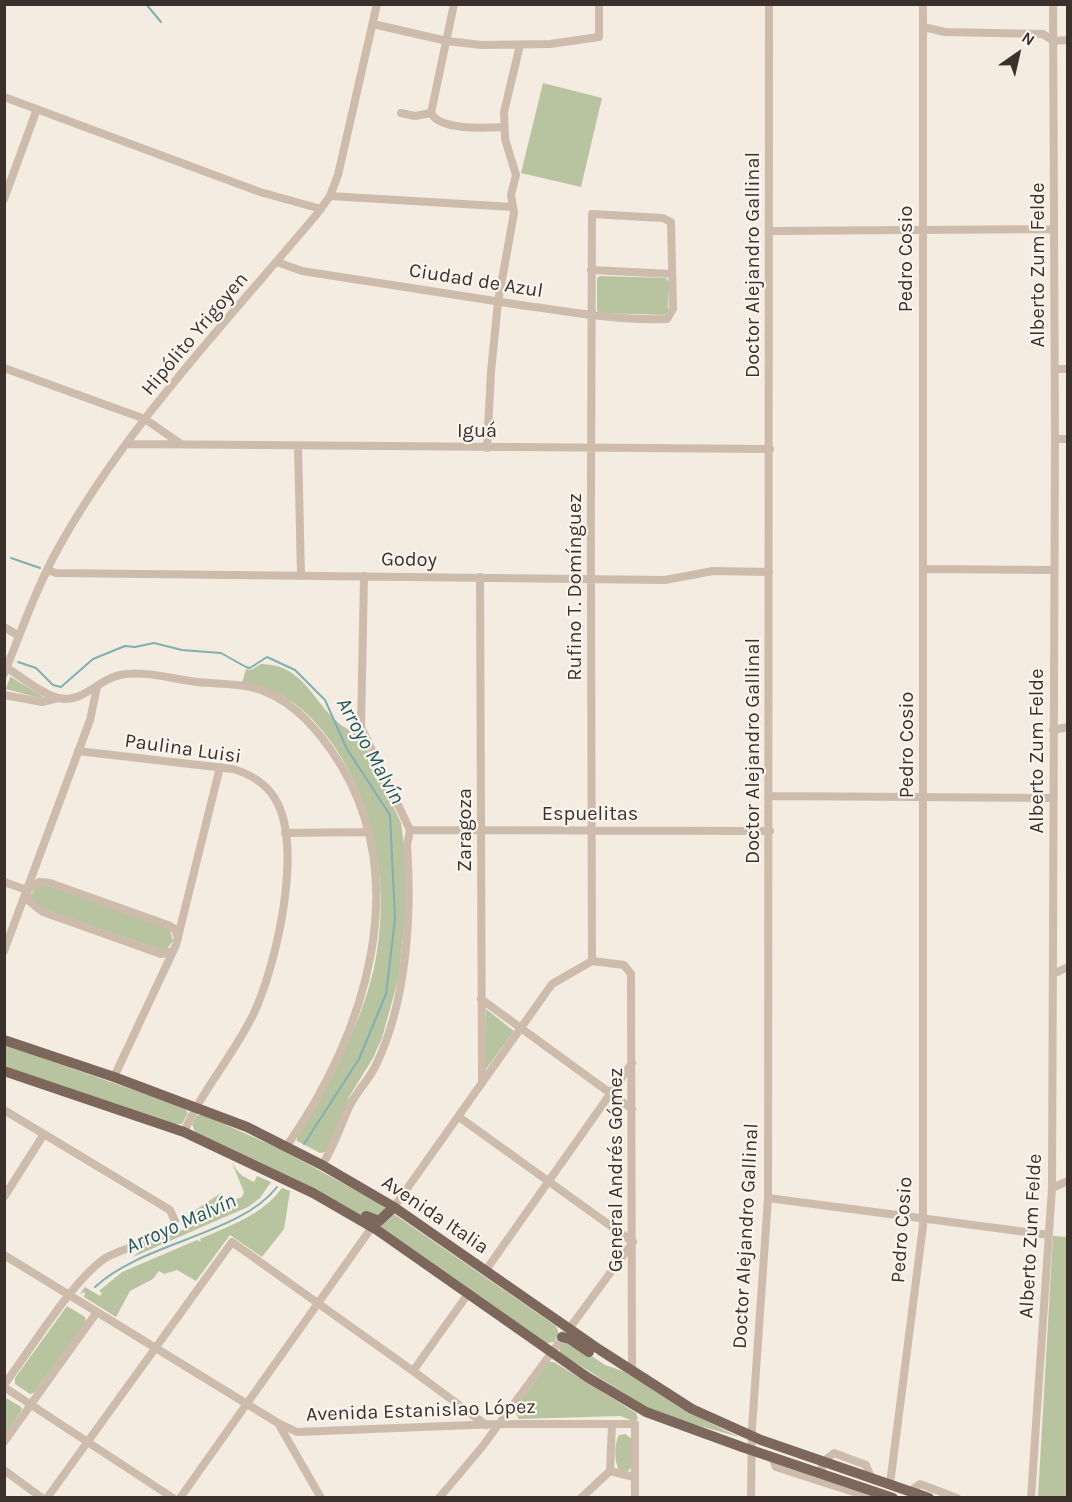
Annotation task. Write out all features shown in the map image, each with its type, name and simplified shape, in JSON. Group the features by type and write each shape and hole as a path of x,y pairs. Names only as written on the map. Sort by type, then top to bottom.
{"main road":[{"name":"Avenida Italia","path":"4,1040 195,1106 286,1147 394,1207 486,1270 565,1333 619,1363 692,1409 751,1436 929,1497"},
{"path":"4,1071 184,1132 249,1160 332,1203 372,1227 612,1393 646,1412 890,1497"},
{"path":"332,1203 348,1206 375,1221 385,1218 394,1207"},
{"path":"683,1426 700,1428 742,1440 751,1436"},
{"path":"751,1450 760,1445 793,1456 810,1456"}],"street":[{"name":"Hipólito Yrigoyen","path":"6,671 47,570 81,512 127,444 145,419 330,196 338,175 377,4"},
{"path":"431,113 454,4"},
{"path":"373,24 447,41 481,45 550,44 598,38 599,4"},
{"name":"Doctor Alejandro Gallinal","path":"751,1497 751,1436 768,1198 770,4"},
{"name":"Pedro Cosio","path":"890,1484 923,1219 923,4"},
{"name":"Alberto Zum Felde","path":"1031,1497 1052,1188 1055,439 1053,4"},
{"path":"923,27 945,32 1043,34 1053,41 1068,40"},
{"path":"487,448 498,302 513,207 515,167 504,127 504,112 520,45"},
{"path":"4,97 260,192 321,209"},
{"path":"4,199 37,109"},
{"path":"401,113 415,116 431,113"},
{"path":"431,113 437,120 445,123 482,128 504,127"},
{"path":"330,196 513,207"},
{"name":"Rufino T. Domínguez","path":"592,961 590,315 592,214 668,219 672,227 672,274"},
{"path":"769,231 1054,229"},
{"name":"Ciudad de Azul","path":"277,262 302,271 498,302 590,315 650,319 670,316 673,309 672,274"},
{"path":"591,270 672,274"},
{"path":"4,368 145,419 184,445"},
{"path":"1055,369 1068,369"},
{"path":"160,445 164,432"},
{"path":"1055,439 1068,439"},
{"name":"Iguá","path":"127,444 770,449"},
{"path":"298,446 301,575"},
{"path":"923,569 1054,570"},
{"name":"Godoy","path":"47,570 56,573 665,580 713,571 769,572"},
{"path":"322,1165 332,1150 349,1107 375,1067 384,1044 402,976 410,830 361,728 364,576"},
{"name":"Zaragoza","path":"480,577 482,1084"},
{"path":"4,627 19,636"},
{"path":"6,671 58,698"},
{"path":"4,695 42,702 79,696 112,678 131,674 245,686 277,698 309,722 339,762 355,793 372,853 376,896 368,974 357,1013 339,1058 286,1147"},
{"path":"4,951 78,751 97,687"},
{"path":"79,696 90,703 92,710"},
{"path":"1053,730 1068,727"},
{"name":"Paulina Luisi","path":"78,751 243,772 266,788 278,806 285,833 284,902 268,979 243,1034 195,1106 184,1132"},
{"path":"114,1077 178,938 220,768"},
{"path":"770,796 1053,798"},
{"name":"Espuelitas","path":"410,830 770,831"},
{"path":"285,833 367,832"},
{"path":"4,882 27,890"},
{"path":"27,890 39,882 50,883 168,924 175,929 178,938"},
{"path":"27,890 29,901 43,912 160,954 173,951"},
{"path":"394,1207 552,984 592,961"},
{"name":"General Andrés Gómez","path":"592,961 624,965 629,968 632,1063 632,1371"},
{"path":"1053,974 1068,967"},
{"path":"481,999 632,1109"},
{"path":"486,1270 632,1063"},
{"path":"4,1110 150,1197 170,1210 175,1218 169,1231 105,1258 87,1273 4,1386 172,1497"},
{"path":"439,1497 498,1424 633,1242 459,1117"},
{"path":"4,1197 44,1134"},
{"path":"1052,1188 1068,1180"},
{"path":"768,1198 1049,1235"},
{"path":"180,1497 372,1227"},
{"path":"47,1497 232,1242 486,1425"},
{"name":"Avenida Estanislao López","path":"4,1255 278,1423 297,1432 498,1424 635,1424"},
{"path":"413,1371 468,1294"},
{"path":"4,1442 97,1312"},
{"path":"634,1497 635,1424 641,1421 646,1412"},
{"path":"278,1423 321,1497"},
{"path":"581,1497 610,1471 612,1424"},
{"path":"297,1432 297,1455"},
{"path":"772,1457 776,1467 869,1497 876,1492"},
{"path":"820,1474 824,1461"},
{"path":"4,1470 42,1497"},
{"path":"610,1471 634,1477"},
{"name":"Avenida Italia","path":"911,1491 920,1484 957,1497"}],"green space":[{"path":"543,83 602,98 581,187 521,173"},
{"path":"600,276 666,278 669,282 668,312 664,315 599,313 597,310 597,278"},
{"path":"261,664 278,667 292,673 304,683 333,718 345,728 360,734 401,823 405,853 405,917 399,976 382,1038 373,1058 349,1097 329,1149 320,1153 297,1141 297,1138 342,1056 368,991 379,940 381,911 377,854 362,800 336,749 324,733 303,710 286,698 277,693 242,683 246,669 251,670"},
{"path":"10,677 44,697 40,698 6,689"},
{"path":"43,883 170,929 173,941 166,950 161,950 36,906 31,897 33,891"},
{"path":"486,1009 514,1031 486,1069 484,1068"},
{"path":"5,1045 185,1108 188,1113 182,1124 174,1124 5,1066"},
{"path":"197,1115 204,1115 280,1149 375,1201 556,1326 559,1334 554,1342 547,1343 388,1232 317,1190 195,1132 192,1124"},
{"path":"232,1163 242,1175 254,1182 257,1176 271,1182 260,1198 248,1207 133,1257 144,1247 194,1225 188,1215 221,1193 231,1201 242,1197 244,1192"},
{"path":"282,1188 290,1191 284,1229 262,1257 230,1235 196,1281 177,1270 164,1274 159,1271 153,1279 130,1291 116,1317 84,1297 85,1292 80,1294 85,1287 100,1296 102,1293 99,1291 122,1272 197,1240 201,1242 200,1239 255,1213 274,1198"},
{"path":"1053,1236 1067,1237 1067,1497 1038,1497"},
{"path":"67,1306 85,1317 86,1322 34,1393 30,1394 15,1384 15,1378"},
{"path":"564,1341 571,1342 605,1365 623,1371 698,1417 739,1437 675,1419 646,1407 560,1353 559,1347"},
{"path":"549,1362 554,1362 636,1413 638,1419 634,1421 620,1416 519,1419 514,1410"},
{"path":"4,1397 22,1409 5,1436"},
{"path":"625,1434 632,1439 631,1468 628,1471 619,1470 615,1458 617,1438"}],"waterway":[{"path":"146,4 161,22"},
{"path":"11,558 40,568"},
{"name":"Arroyo Malvín","path":"18,662 36,668 53,685 61,687 93,659 125,646 135,647 154,643 182,650 221,653 250,668 267,657 295,670 325,700 347,749 390,815 395,919 386,994 359,1059 304,1144"},
{"name":"Arroyo Malvín","path":"95,1287 138,1259 240,1217 261,1203 277,1187"}]}
